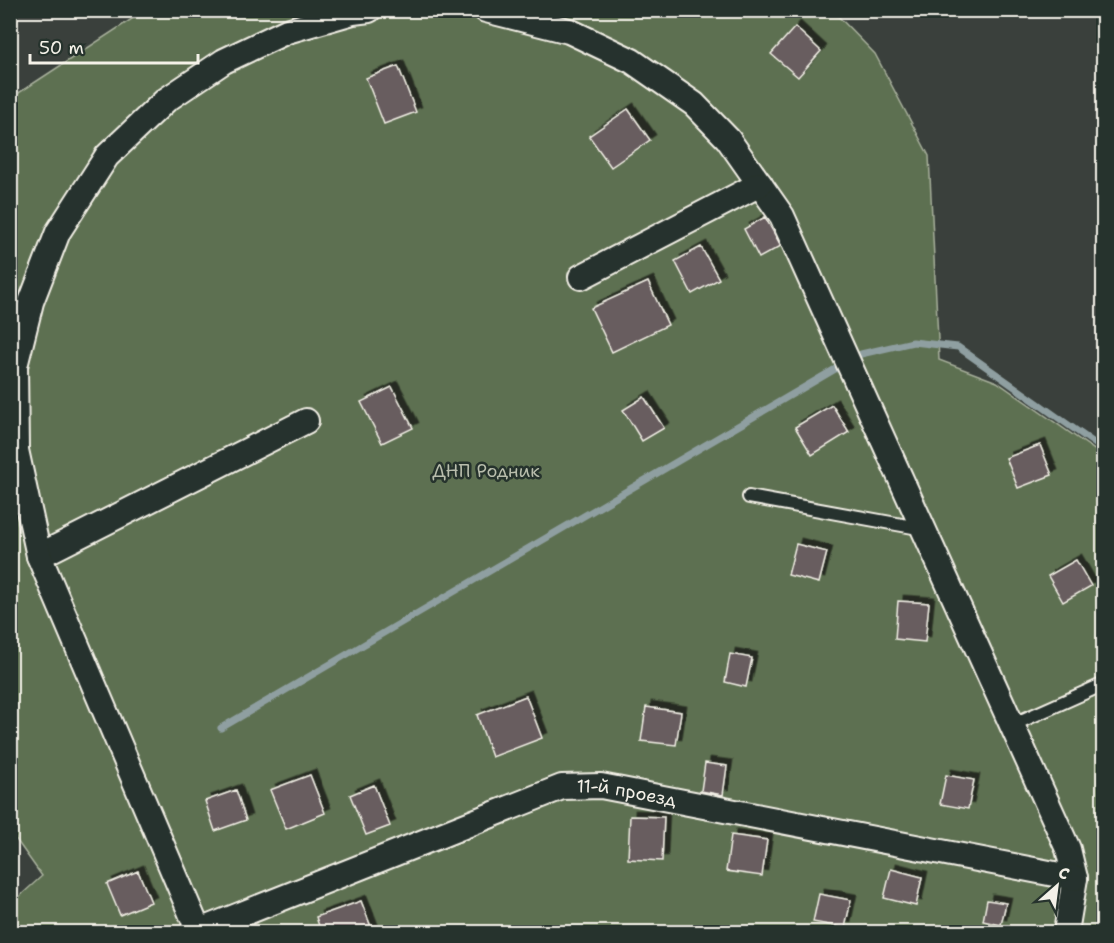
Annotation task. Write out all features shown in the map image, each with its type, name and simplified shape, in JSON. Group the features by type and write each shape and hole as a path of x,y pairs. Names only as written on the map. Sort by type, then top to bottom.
{"street":[{"path":"198,932 39,556 16,450 15,366 31,302 58,232 107,156 166,100 224,61 287,31 369,10"},
{"path":"486,10 570,31 632,61 694,104 728,139 782,216 1068,849 1075,878 1066,933"},
{"path":"581,277 760,184"},
{"path":"39,556 306,421"},
{"name":"11-й проезд","path":"198,932 562,787 601,786 1075,878"}],"lane":[{"path":"749,497 924,530"},
{"path":"1012,725 1104,684"}],"green space":[{"name":"ДНП Родник","path":"144,11 833,11 875,54 929,156 939,360 997,382 1103,456 1103,932 11,932 10,905 42,876 10,831 11,98"}],"building":[{"path":"795,27 821,51 798,77 771,54"},
{"path":"398,66 416,112 384,124 366,78"},
{"path":"628,109 650,140 611,167 589,136"},
{"path":"765,217 781,246 759,258 744,229"},
{"path":"701,247 719,279 692,294 675,261"},
{"path":"648,282 668,325 612,352 591,308"},
{"path":"392,387 413,428 382,443 361,402"},
{"path":"644,397 664,428 642,441 623,410"},
{"path":"832,405 849,432 812,455 795,427"},
{"path":"1040,445 1052,475 1018,488 1006,458"},
{"path":"796,544 827,552 819,583 788,575"},
{"path":"1076,560 1091,586 1063,602 1048,576"},
{"path":"898,601 929,603 925,642 895,639"},
{"path":"730,654 752,658 746,687 725,682"},
{"path":"526,696 542,738 492,757 477,715"},
{"path":"646,707 681,712 676,745 641,741"},
{"path":"705,763 727,766 723,795 701,791"},
{"path":"310,775 325,813 286,829 270,790"},
{"path":"946,775 974,780 968,809 940,804"},
{"path":"374,785 390,826 366,835 350,795"},
{"path":"236,790 246,820 215,831 205,801"},
{"path":"630,816 664,817 662,861 628,859"},
{"path":"731,835 767,840 762,876 726,871"},
{"path":"891,869 922,877 916,906 884,898"},
{"path":"138,871 151,902 120,915 107,884"},
{"path":"819,894 851,900 845,928 813,922"},
{"path":"987,900 1006,903 1001,925 983,921"},
{"path":"361,901 373,932 321,932 316,917"}],"waterway":[{"path":"221,728 861,354 913,342 958,347 1104,450"}]}
